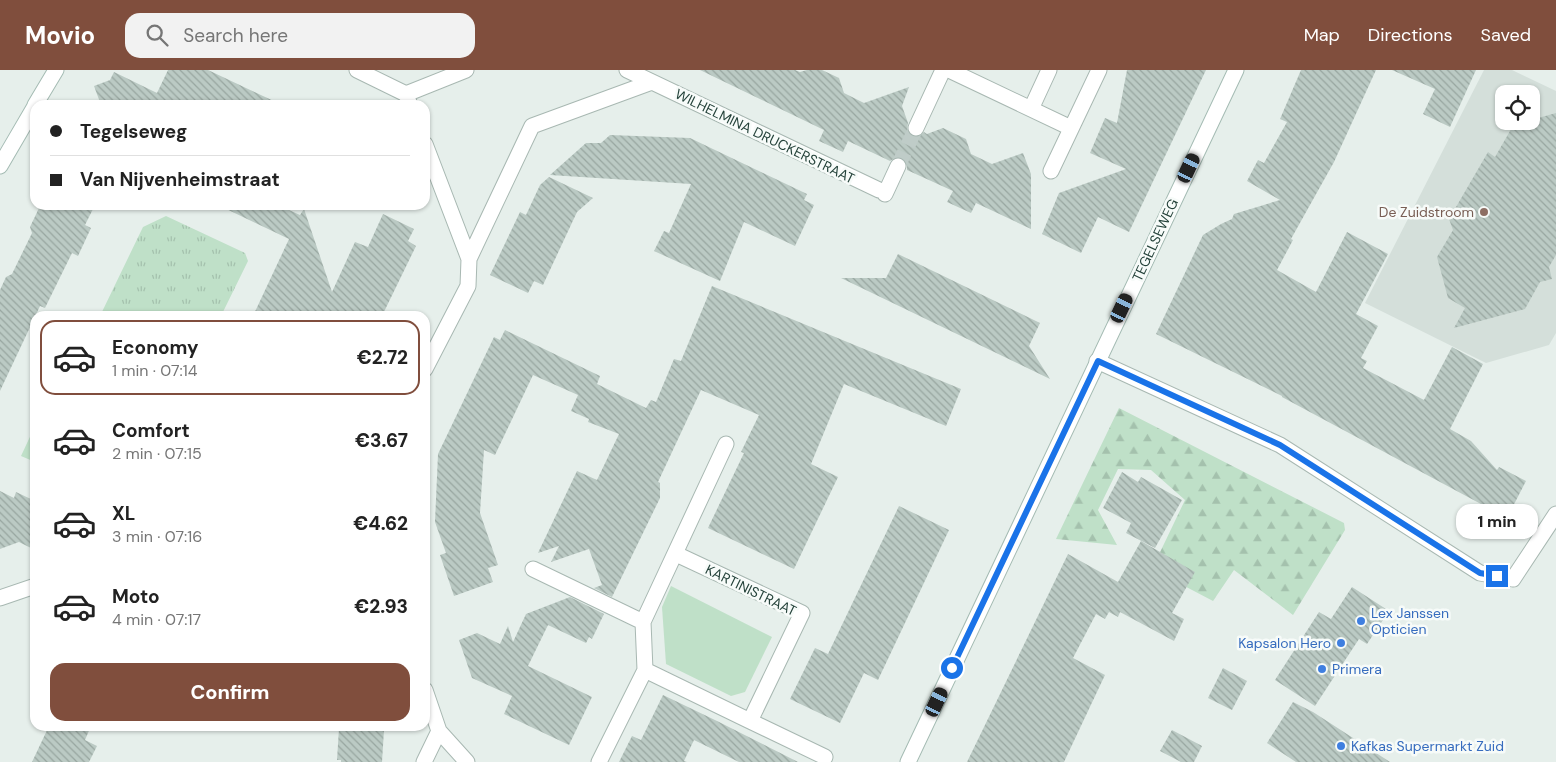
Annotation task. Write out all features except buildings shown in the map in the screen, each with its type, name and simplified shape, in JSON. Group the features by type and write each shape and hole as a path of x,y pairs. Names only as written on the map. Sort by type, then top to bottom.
{"street":[{"path":"38,100 56,70"},
{"path":"357,70 408,100 466,70"},
{"name":"WILHELMINA DRUCKERSTRAAT","path":"627,70 882,192 898,166"},
{"path":"916,128 943,70"},
{"path":"949,70 1071,128"},
{"path":"1031,109 1049,70"},
{"path":"1051,171 1099,70"},
{"name":"TEGELSEWEG","path":"908,762 1236,70"},
{"path":"469,259 532,126 652,82"},
{"path":"0,166 30,114"},
{"path":"430,157 469,259 468,286 430,359"},
{"path":"1098,361 1280,445 1480,573 1514,579 1556,514"},
{"path":"599,762 645,670 643,622 726,444"},
{"name":"KARTINISTRAAT","path":"676,554 802,613 750,721"},
{"path":"534,569 643,622"},
{"path":"0,598 30,588"},
{"path":"645,670 825,757"},
{"path":"430,704 440,731 467,762"},
{"path":"424,762 440,731"}],"shaded area":[{"name":"De Zuidstroom","path":"1484,70 1512,70 1556,91 1556,333 1549,345 1486,363 1365,303"}],"green space":[{"path":"166,216 245,253 248,261 223,311 102,311 143,227"},
{"path":"1119,408 1344,523 1345,530 1293,615 1234,570 1213,601 1152,569 1185,500 1151,470 1118,469 1098,510 1117,545 1056,539"},
{"path":"30,437 30,460 21,456"},
{"path":"671,586 772,637 745,692 731,696 666,664 662,607"}],"tunnel":[{"path":"898,166 916,128"}],"place":[{"name":"De Zuidstroom","path":"1484,212"},
{"name":"Lex Janssen Opticien","path":"1361,621"},
{"name":"Kapsalon Hero","path":"1341,643"},
{"name":"Primera","path":"1322,669"},
{"name":"Kafkas Supermarkt Zuid","path":"1341,746"}],"route":[{"path":"952,668 1098,361 1280,445 1480,573 1497,576"}]}
